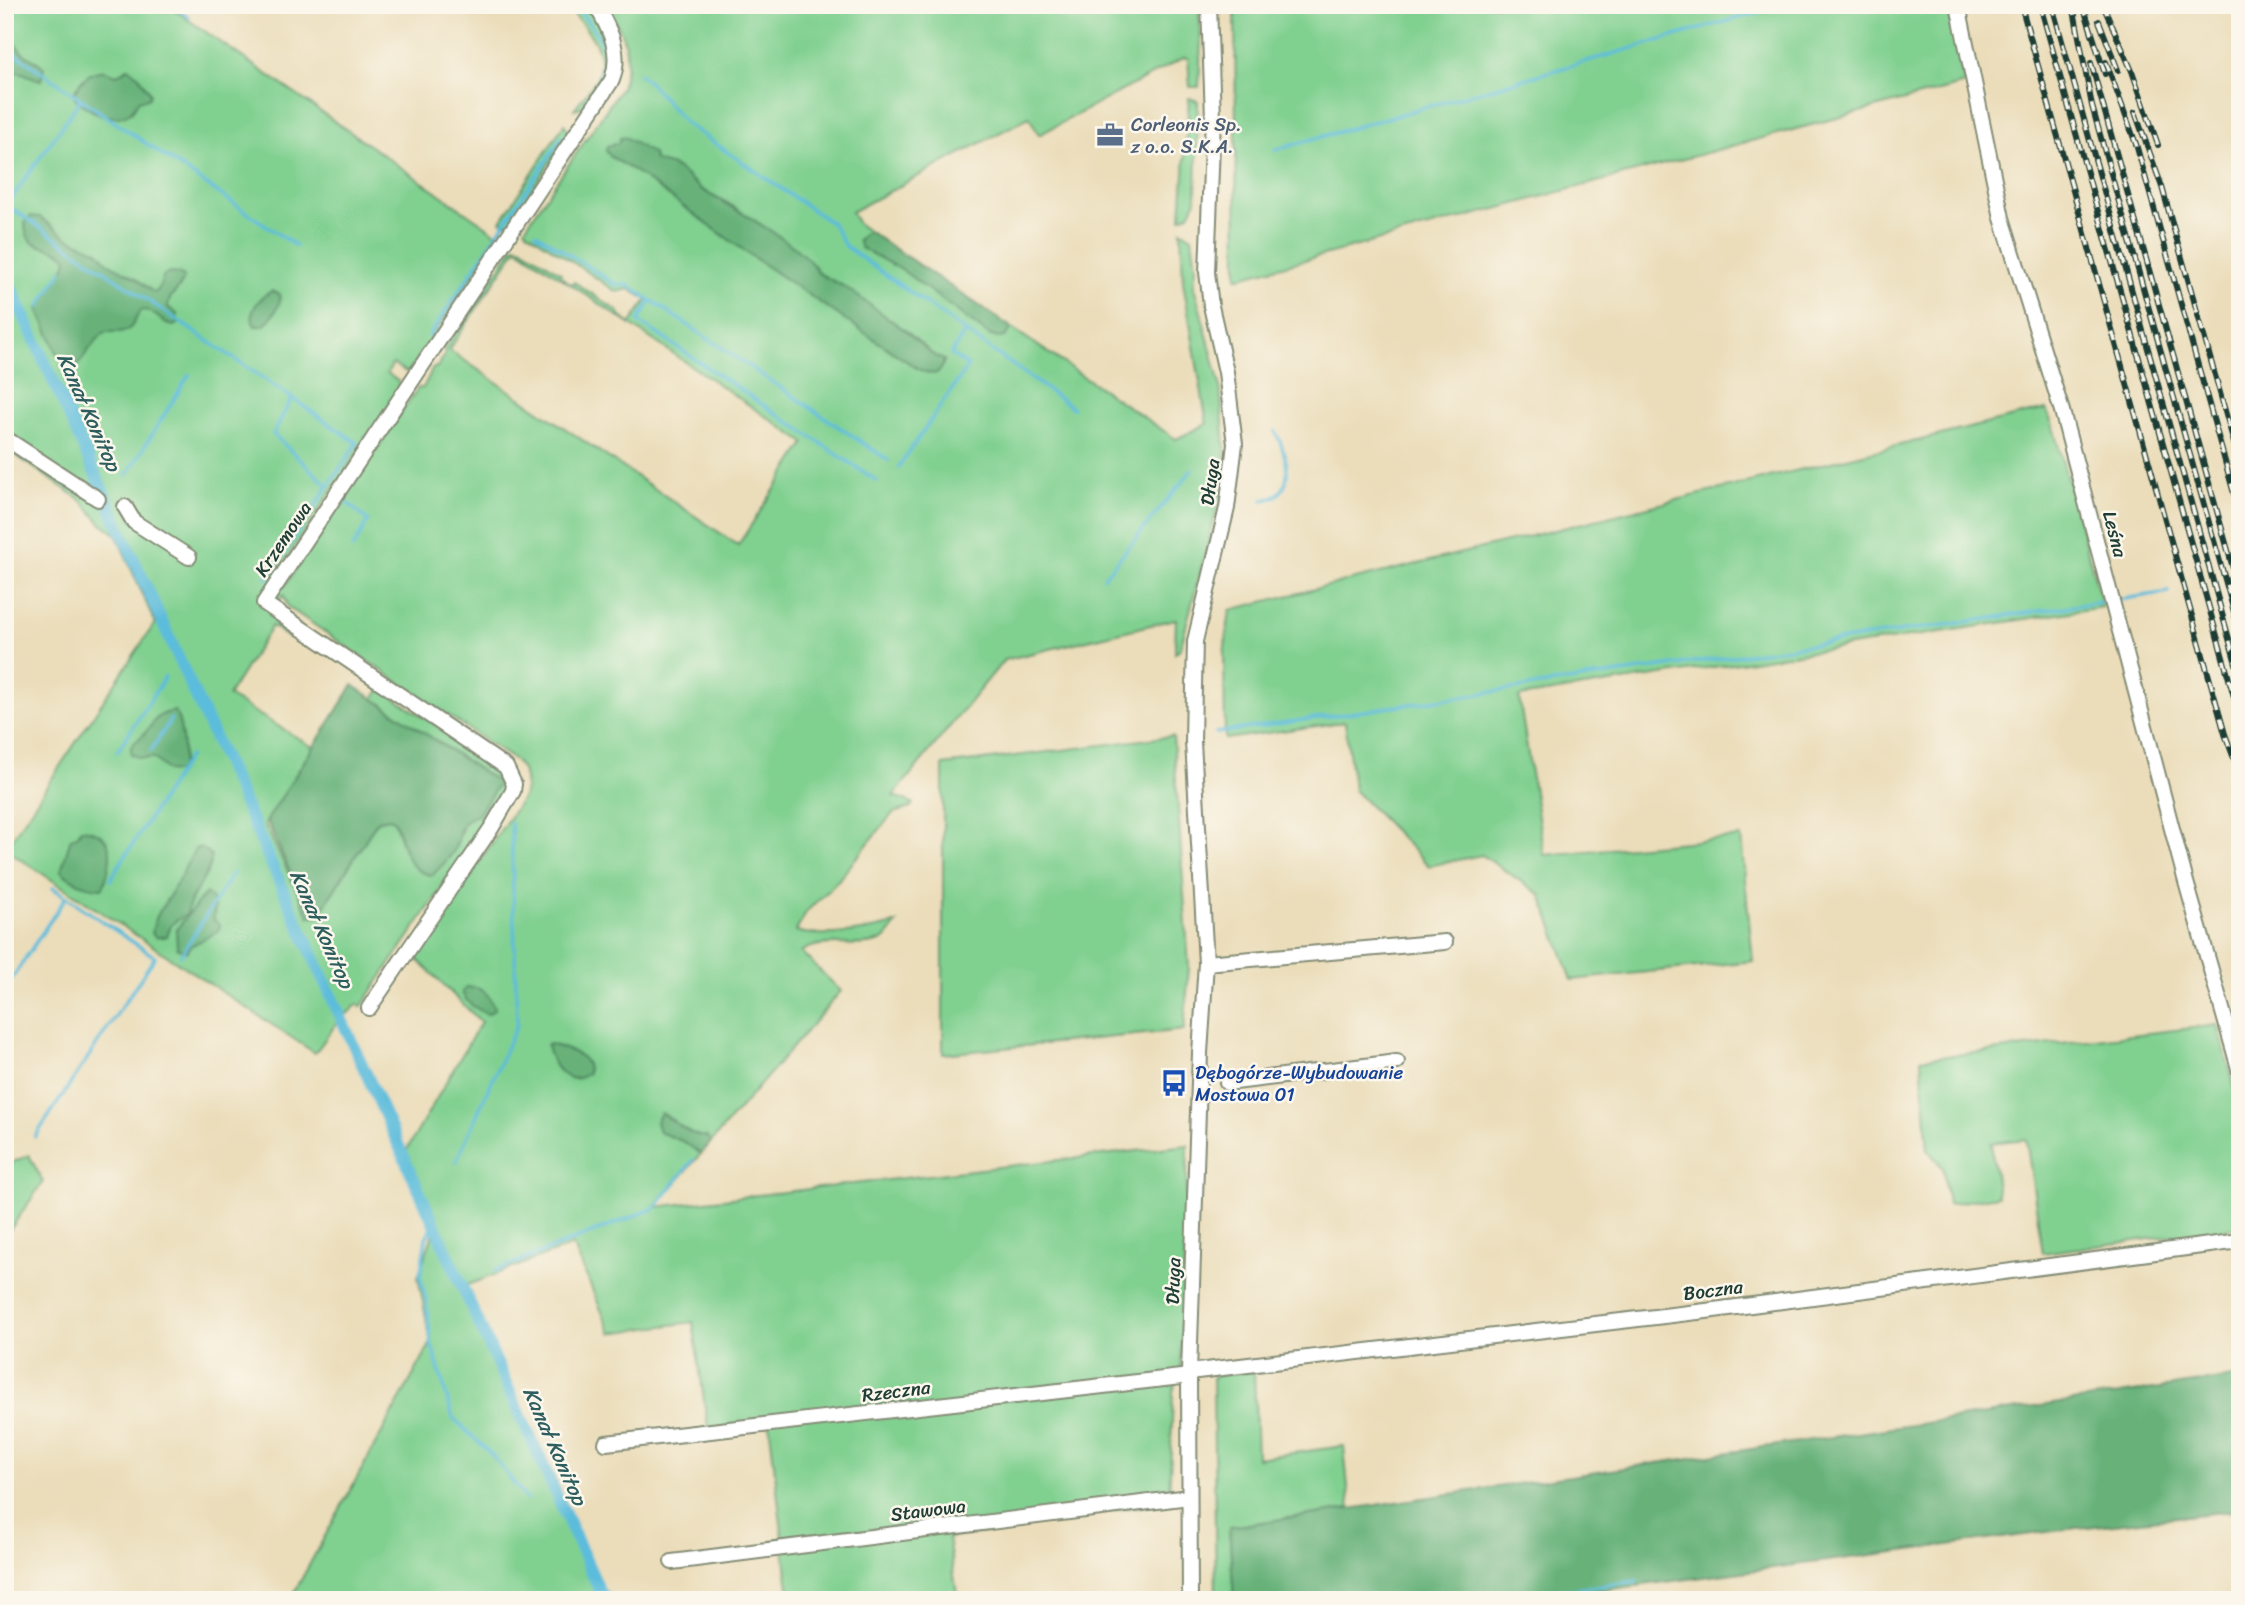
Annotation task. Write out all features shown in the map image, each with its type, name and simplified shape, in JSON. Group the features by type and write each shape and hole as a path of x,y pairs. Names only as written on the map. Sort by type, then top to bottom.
{"street":[{"name":"Krzemowa","path":"369,1008 492,827 513,792 514,783 506,767 264,603 612,80 617,61 616,49 596,5"},
{"name":"Długa","path":"1190,1600 1190,1374 1200,1053 1206,963 1193,743 1195,641 1227,508 1235,444 1230,396 1211,306 1207,272 1213,131 1209,5"},
{"name":"Leśna","path":"1958,5 2002,218 2062,411 2186,881 2240,1072"},
{"path":"5,438 98,499"},
{"path":"125,507 134,522 189,557"},
{"path":"1206,963 1445,942"},
{"path":"1227,1083 1397,1062"},
{"name":"Boczna","path":"1190,1374 1706,1311 2240,1241"},
{"name":"Rzeczna","path":"606,1443 1190,1374"},
{"name":"Stawowa","path":"672,1562 1189,1497"}],"green space":[{"path":"5,5 167,5 500,236 410,371 406,372 393,364 387,373 398,381 399,390 273,579 284,587 418,388 423,388 433,368 437,367 445,355 444,350 514,246 521,247 561,273 560,276 571,284 574,282 619,312 630,324 647,300 629,289 617,292 525,228 621,88 627,54 618,26 606,5 1199,5 1199,87 1190,87 1188,58 1183,58 1039,135 1029,117 851,212 858,224 1176,439 1207,424 1183,282 1181,230 1192,237 1196,267 1194,286 1220,385 1225,448 1220,497 1180,649 1175,653 1176,619 1004,660 893,796 913,803 910,808 893,813 835,884 807,911 796,931 846,933 897,923 883,940 862,944 820,945 801,952 841,991 655,1207 1188,1145 1181,1366 1173,1392 1169,1503 1004,1524 1004,1530 948,1538 958,1600 790,1600 769,1422 708,1429 693,1322 611,1333 573,1245 465,1286 405,1153 481,1022 415,957 523,797 525,781 521,768 514,760 288,607 283,595 269,613 291,627 289,638 272,626 228,696 313,747 265,824 309,916 318,916 378,820 390,818 394,821 404,851 456,846 463,825 499,783 373,698 379,691 384,691 470,749 487,762 506,783 503,794 485,825 361,1007 358,1004 337,1023 315,1053 5,849 155,623 116,534 102,524 81,500 5,448","holes":["613,144 619,144 660,164 673,166 702,190 728,203 781,238 815,266 818,273 845,287 906,331 933,355 944,360 918,369 611,157","517,248 805,443 738,545 449,350"]},
{"path":"566,5 590,5 604,32 610,53 607,74 593,102 589,99 583,107 574,109 595,82 600,62 596,44"},
{"path":"1235,5 1948,5 1965,84 1237,278"},
{"path":"5,36 44,68 41,80 19,72 11,77 5,72"},
{"path":"128,68 139,76 150,93 149,98 139,100 129,113 115,117 100,114 74,97 77,87 94,72 105,71 117,75"},
{"path":"1189,98 1198,101 1196,200 1189,214 1181,218"},
{"path":"564,124 570,132 509,224 501,221"},
{"path":"625,137 653,154 654,160 678,169 704,191 783,239 799,251 818,273 845,287 906,331 933,355 944,360 941,370 932,374 918,369 611,157 606,151 607,146 619,143 620,138"},
{"path":"31,216 40,217 68,238 98,251 109,264 136,278 154,293 164,275 174,273 184,277 181,286 170,298 168,307 177,314 178,324 173,326 150,312 141,310 129,329 103,333 78,366 58,355 38,308 65,267 67,258 29,239 25,223"},
{"path":"870,232 1012,328 1005,337 989,335 902,270 861,248 858,240"},
{"path":"272,291 280,294 278,307 264,326 255,326 253,310 263,297"},
{"path":"2046,409 2103,607 1519,697 1544,855 1741,837 1753,961 1572,980 1541,895 1482,855 1429,866 1354,790 1345,722 1225,739 1224,654 1230,610"},
{"path":"353,685 499,783 478,815 462,825 452,854 433,875 423,873 410,862 394,821 390,818 378,820 318,916 309,916 267,820"},
{"path":"175,711 182,742 182,760 178,772 168,771 154,758 140,758 131,754 131,746 156,719"},
{"path":"1173,736 1189,967 1184,1030 943,1054 943,765"},
{"path":"81,829 102,836 110,850 109,868 103,888 80,884 61,871 71,838 77,836"},
{"path":"196,848 201,848 211,855 208,871 192,898 187,914 172,924 167,937 156,937 152,933 155,920"},
{"path":"206,893 214,905 213,919 220,925 218,931 191,946 186,952 177,948 176,930"},
{"path":"467,987 478,988 485,993 495,1009 488,1014 473,1006 462,992"},
{"path":"2218,1025 2240,1109 2240,1227 2043,1253 2026,1139 1991,1143 1998,1196 1948,1204 1943,1168 1928,1150 1921,1059"},
{"path":"547,1045 581,1057 588,1066 588,1073 580,1077 567,1077 552,1060"},
{"path":"661,1113 689,1131 707,1137 711,1142 701,1154 684,1142 659,1132 656,1122"},
{"path":"29,1155 43,1182 5,1237 5,1166"},
{"path":"434,1231 601,1600 290,1600 431,1343 418,1277"},
{"path":"1254,1371 1257,1458 1344,1446 1350,1509 1229,1527 1234,1600 1216,1600 1213,1376"},
{"path":"2240,1376 2240,1510 2077,1528 1528,1600 1234,1600 1229,1527"}],"waterway":[{"path":"172,5 189,17"},
{"path":"574,5 604,47 604,68 591,96"},
{"path":"1275,150 1784,5"},
{"path":"5,47 81,99 7,205 292,398 273,434 328,486"},
{"path":"639,74 685,123 833,224 845,246 1073,408"},
{"path":"81,99 296,246"},
{"path":"429,336 562,137"},
{"path":"536,233 616,285 628,285 651,301 638,321 877,481"},
{"path":"39,307 62,271"},
{"name":"Kanał Konitop","path":"5,274 604,1600"},
{"path":"652,301 888,460"},
{"path":"898,468 968,366 951,354 965,332"},
{"path":"127,475 189,375"},
{"path":"267,578 357,443 292,398"},
{"path":"1263,500 1274,497 1286,482 1286,462 1275,431"},
{"path":"1104,577 1192,470"},
{"path":"346,502 368,521 353,548"},
{"path":"2118,600 2169,592"},
{"path":"1216,733 2100,602"},
{"path":"117,752 165,677"},
{"path":"151,751 171,719"},
{"path":"110,880 189,756"},
{"path":"456,1162 517,1024 511,823"},
{"path":"181,955 233,873"},
{"path":"35,1137 155,957 53,888"},
{"path":"5,989 66,897"},
{"path":"495,1271 655,1208 693,1160"},
{"path":"434,1222 426,1238 420,1277 426,1299 431,1343 453,1418 493,1456 527,1500"},
{"path":"1493,1600 1637,1581"},
{"path":"602,1589 617,1600"}],"railway":[{"path":"2021,5 2225,734 2240,775"},
{"path":"2040,5 2240,718"},
{"path":"2052,5 2240,678"},
{"path":"2073,5 2092,106 2240,633"},
{"path":"2083,5 2105,74"},
{"path":"2103,5 2132,71 2158,145"},
{"path":"2099,21 2118,70"},
{"path":"2106,62 2136,144 2240,515"},
{"path":"2091,63 2240,593"},
{"path":"2135,112 2162,187 2240,464"}],"place":[{"name":"Corleonis Sp. z o.o. S.K.A.","path":"1110,135"},
{"name":"Dębogórze-Wybudowanie Mostowa 01","path":"1174,1083"}]}
